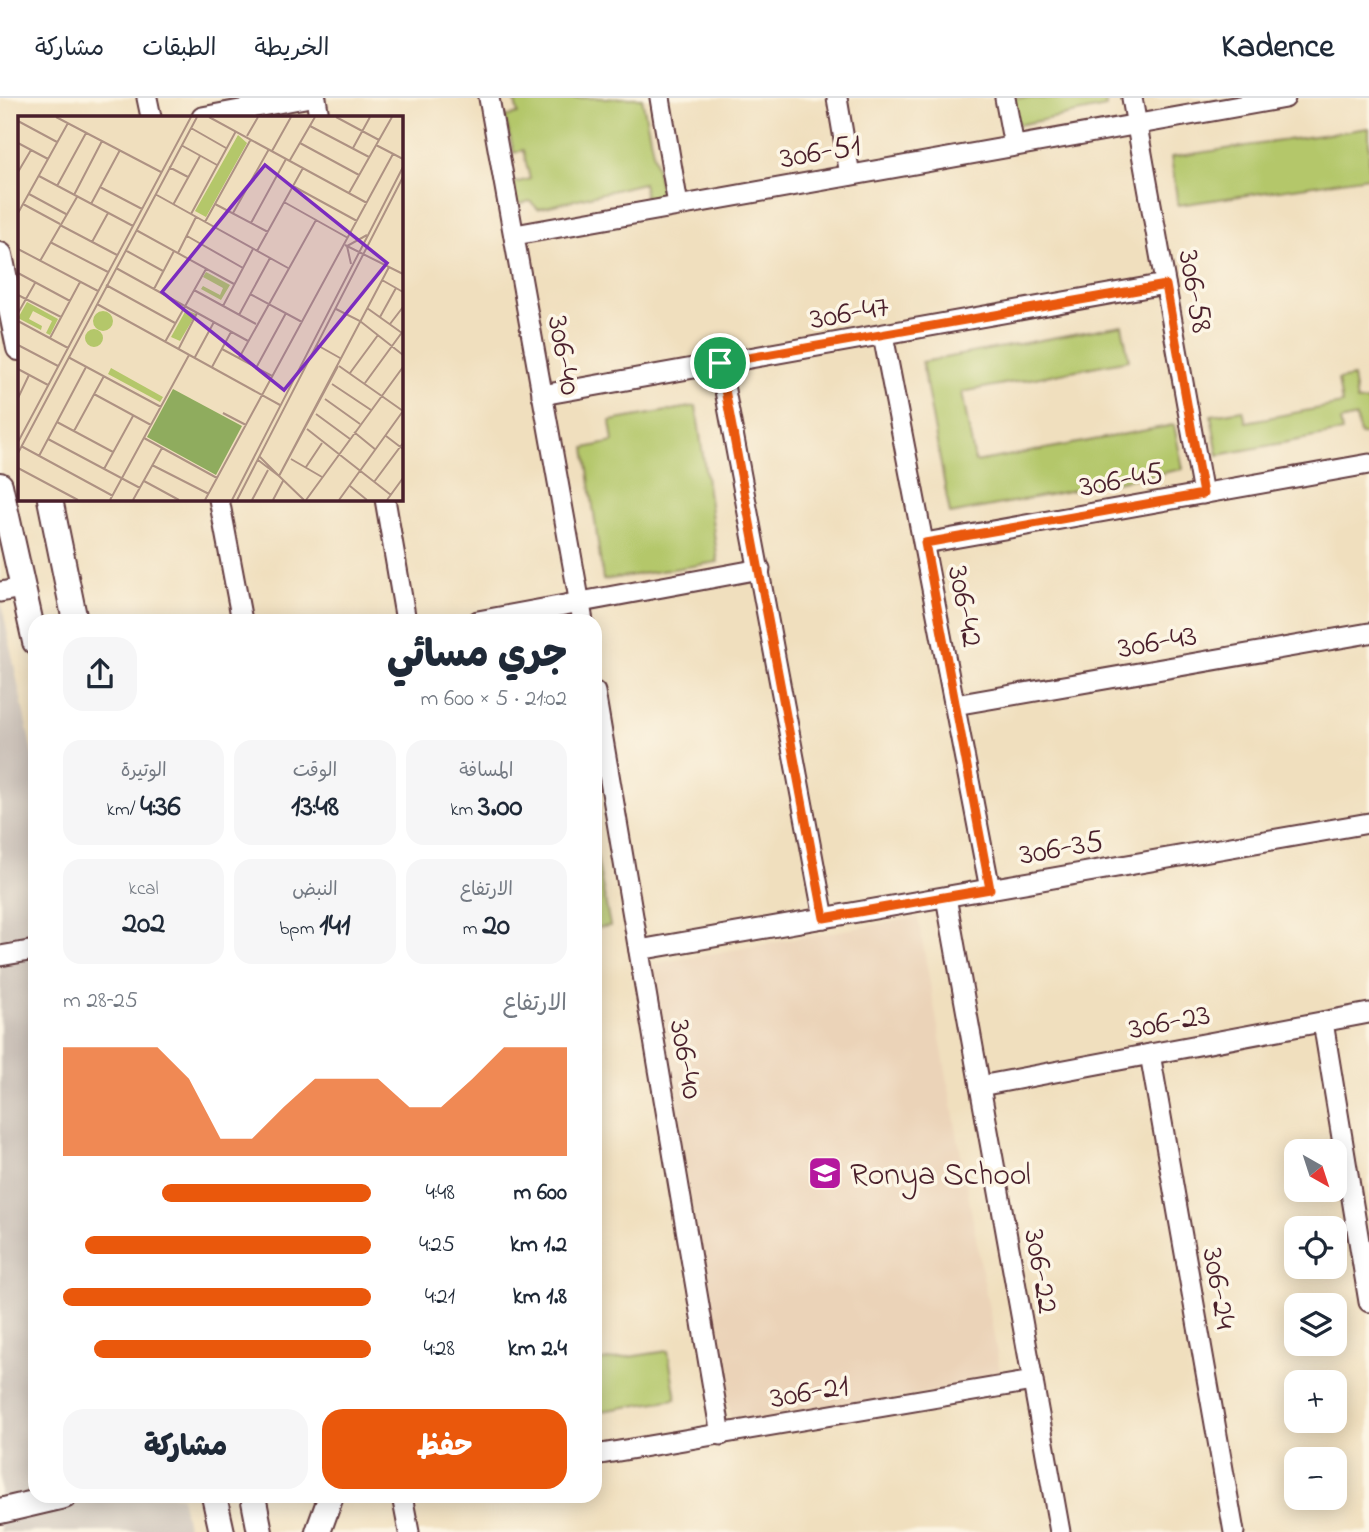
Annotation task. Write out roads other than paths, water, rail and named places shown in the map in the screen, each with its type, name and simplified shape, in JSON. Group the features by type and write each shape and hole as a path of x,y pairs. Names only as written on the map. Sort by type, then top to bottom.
{"street":[{"path":"147,98 151,116"},
{"path":"207,116 304,98"},
{"path":"316,98 319,116"},
{"name":"306-40","path":"489,98 581,612"},
{"path":"660,98 678,205"},
{"path":"837,98 850,175"},
{"path":"1005,98 1014,146"},
{"name":"306-58","path":"1132,98 1203,494"},
{"name":"306-51","path":"515,235 1285,98"},
{"path":"0,255 18,343"},
{"name":"306-47","path":"542,395 1166,285"},
{"name":"306-42","path":"883,335 990,889"},
{"path":"720,363 824,918"},
{"name":"306-45","path":"925,543 1369,464"},
{"path":"0,485 11,590 28,627"},
{"path":"50,500 74,614"},
{"path":"219,500 241,614"},
{"path":"385,500 405,614"},
{"path":"558,614 581,612 760,569"},
{"name":"306-43","path":"955,705 1369,633"},
{"name":"306-40","path":"602,733 722,1435"},
{"name":"306-35","path":"639,950 1369,823"},
{"name":"306-22","path":"946,897 1060,1532"},
{"path":"0,956 28,951"},
{"name":"306-23","path":"980,1086 1369,1013"},
{"path":"1323,1022 1369,1302"},
{"name":"306-24","path":"1150,1054 1234,1532"},
{"name":"306-21","path":"602,1454 1033,1381"},
{"path":"0,1511 34,1503"},
{"path":"216,1503 222,1532"},
{"path":"254,1503 260,1532"},
{"path":"318,1532 328,1503"},
{"path":"403,1503 409,1532"}],"place":[{"name":"Ronya School","path":"825,1173"}]}
